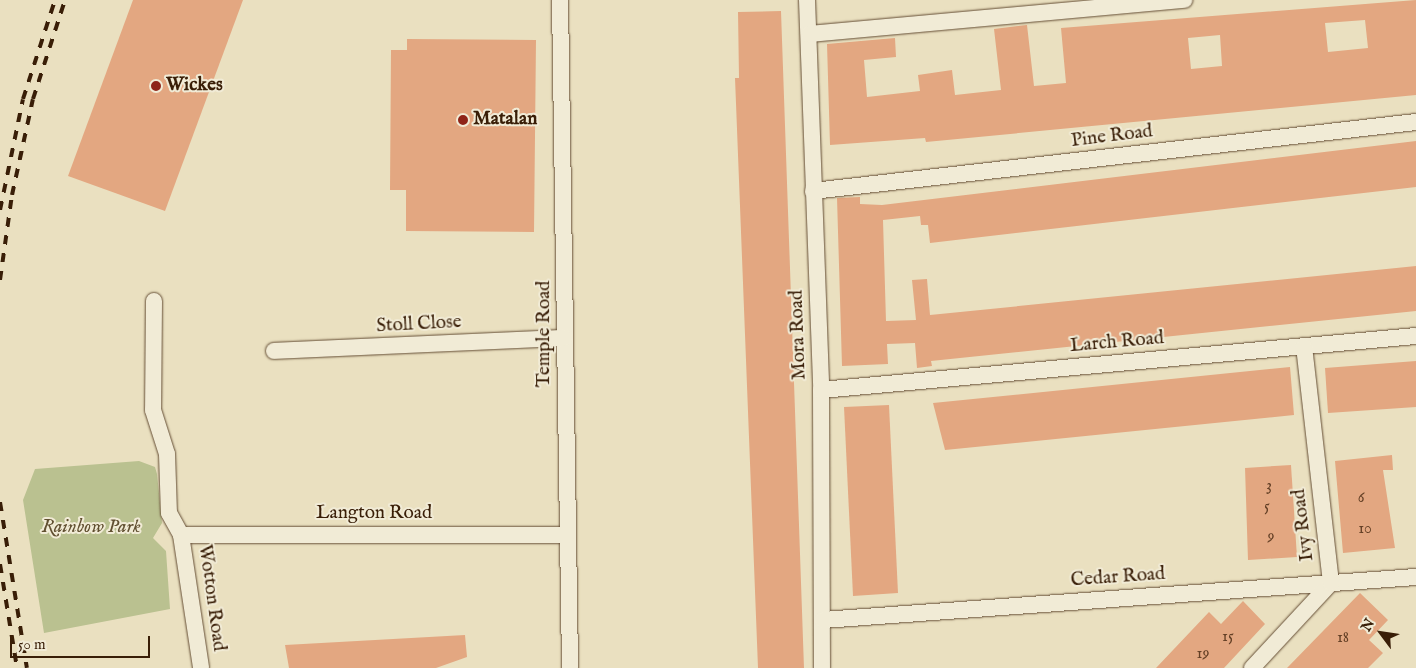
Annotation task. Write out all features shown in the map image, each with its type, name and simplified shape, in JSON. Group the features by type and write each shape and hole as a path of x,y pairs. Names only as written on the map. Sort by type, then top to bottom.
{"street":[{"name":"Temple Road","path":"560,0 570,668"},
{"name":"Mora Road","path":"807,0 821,390 822,668"},
{"path":"809,34 1184,0"},
{"name":"Pine Road","path":"813,191 1416,122"},
{"name":"Wotton Road","path":"154,301 153,410 168,454 169,512 181,535 201,668"},
{"name":"Larch Road","path":"821,390 1416,336"},
{"name":"Stoll Close","path":"274,351 565,338"},
{"name":"Ivy Road","path":"1252,668 1331,583 1304,346"},
{"name":"Langton Road","path":"181,535 567,535"},
{"name":"Cedar Road","path":"823,620 1416,576"}],"green space":[{"name":"Rainbow Park","path":"139,461 155,467 157,474 162,523 153,538 166,551 170,609 44,633 23,500 35,469"}],"building":[{"name":"Wickes","path":"133,0 243,0 165,211 68,176"},
{"path":"1416,0 1416,95 926,142 925,138 830,145 827,44 895,38 896,57 864,60 867,97 920,91 918,75 952,70 955,95 1001,90 994,29 1027,25 1034,86 1066,83 1061,28","holes":["1365,20 1368,48 1328,52 1325,23","1220,35 1222,66 1191,69 1188,38"]},
{"path":"781,11 804,668 758,668 735,78 739,78 738,12"},
{"name":"Matalan","path":"407,39 536,40 534,232 406,231 406,190 390,190 391,50 407,50"},
{"path":"1416,141 1416,187 930,243 928,225 921,225 920,216 883,220 886,321 916,320 912,280 927,279 930,315 1416,266 1416,311 931,361 932,366 917,368 915,343 887,344 888,364 842,366 837,198 860,197 860,204 882,205"},
{"path":"1416,361 1416,407 1328,413 1325,368"},
{"path":"1290,367 1294,415 945,450 933,403"},
{"path":"889,405 898,593 853,596 844,407"},
{"path":"1392,455 1393,470 1383,470 1395,548 1343,553 1335,461"},
{"path":"1291,465 1297,557 1248,560 1245,468"},
{"path":"1360,593 1388,620 1369,640 1383,653 1368,668 1287,668"},
{"path":"1243,601 1265,624 1224,668 1156,668 1209,612 1221,624"},
{"path":"465,635 467,657 436,668 289,668 285,645"}],"railway":[{"path":"0,210 23,99 55,0"},
{"path":"0,280 12,195 33,99 65,0"},
{"path":"0,502 27,668"},
{"path":"0,564 17,668"}],"place":[{"name":"Wickes","path":"156,86"},
{"name":"Matalan","path":"463,120"}]}
